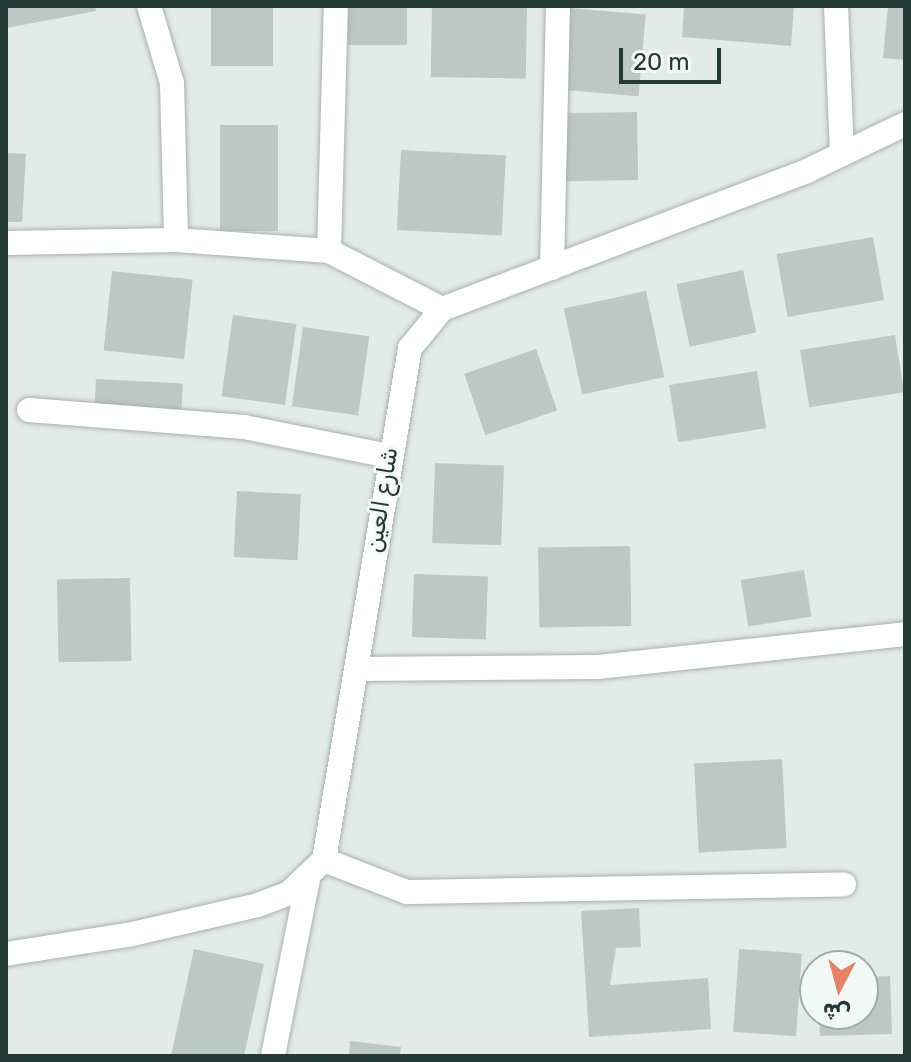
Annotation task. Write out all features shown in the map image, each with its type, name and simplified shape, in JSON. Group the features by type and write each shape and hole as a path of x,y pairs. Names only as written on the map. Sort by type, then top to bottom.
{"street":[{"path":"149,6 172,83 176,240"},
{"path":"329,251 336,6"},
{"path":"552,268 558,6"},
{"path":"836,6 842,154"},
{"path":"6,243 176,240 329,251 442,309 842,154 905,124"},
{"name":"شارع العين","path":"273,1056 316,869 356,669 389,456 410,348 442,309"},
{"path":"29,410 244,427 389,456"},
{"path":"356,669 598,667 905,634"},
{"path":"6,954 128,935 258,905 316,869 407,892 844,884"}],"building":[{"path":"6,6 95,6 96,11 6,28"},
{"path":"211,6 273,6 273,66 211,66"},
{"path":"348,6 407,6 407,45 348,45"},
{"path":"432,6 527,8 526,79 431,77"},
{"path":"684,6 794,6 791,46 682,37"},
{"path":"888,6 905,6 905,60 883,58"},
{"path":"570,8 646,15 639,96 563,90"},
{"path":"637,112 638,180 564,181 563,113"},
{"path":"220,125 278,125 278,231 220,231"},
{"path":"401,150 506,155 502,235 397,230"},
{"path":"6,153 26,154 22,222 6,222"},
{"path":"873,237 884,300 788,317 776,254"},
{"path":"743,270 756,333 690,347 676,284"},
{"path":"112,271 193,279 184,359 104,351"},
{"path":"646,291 664,377 582,395 564,308"},
{"path":"233,315 296,324 285,405 222,396"},
{"path":"303,327 369,336 358,416 292,406"},
{"path":"895,335 904,392 809,407 800,350"},
{"path":"536,349 557,410 485,435 464,374"},
{"path":"757,371 766,428 678,442 669,385"},
{"path":"96,379 183,384 182,410 95,405"},
{"path":"435,463 504,465 501,545 432,543"},
{"path":"237,491 301,494 297,560 234,557"},
{"path":"630,546 631,626 539,628 538,548"},
{"path":"804,570 811,616 748,626 741,580"},
{"path":"414,574 488,577 486,640 412,637"},
{"path":"130,578 131,661 58,662 57,579"},
{"path":"782,759 787,848 699,852 694,764"},
{"path":"639,908 641,947 616,948 610,985 708,978 711,1029 589,1037 581,911"},
{"path":"194,949 264,964 244,1056 171,1056"},
{"path":"739,949 799,953 796,1036 733,1032"},
{"path":"879,976 890,976 892,1034 820,1036 820,1030 879,1030"},
{"path":"350,1041 401,1047 400,1056 349,1056"}]}
